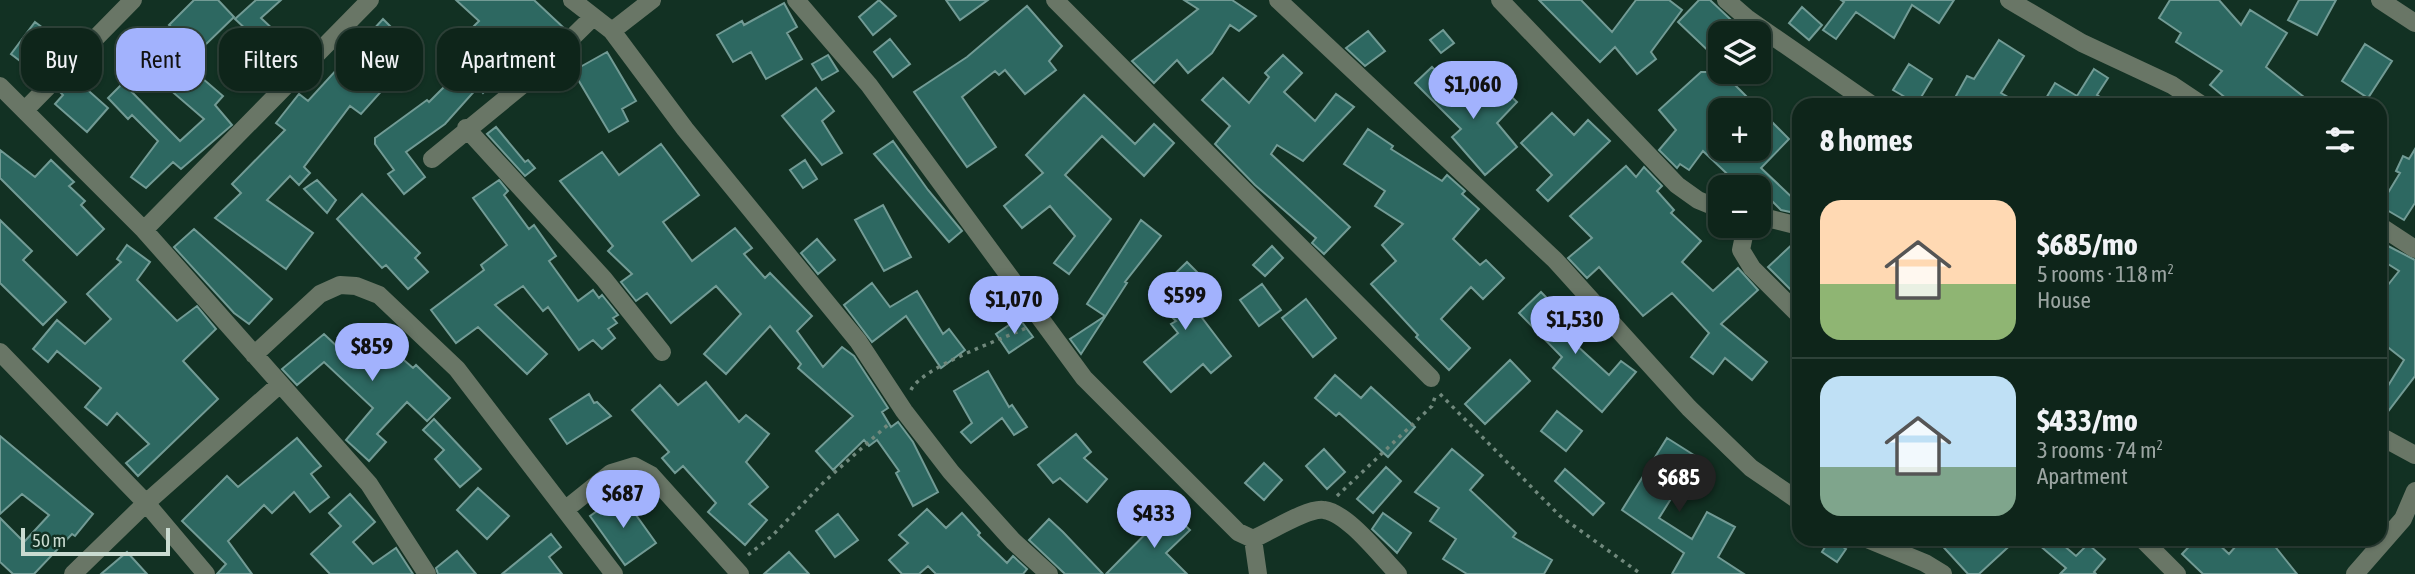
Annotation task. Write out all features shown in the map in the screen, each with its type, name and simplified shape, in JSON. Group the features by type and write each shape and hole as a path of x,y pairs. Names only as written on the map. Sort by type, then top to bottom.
{"street":[{"path":"25,110 133,0"},
{"path":"144,230 370,0"},
{"path":"572,0 612,31 685,129 858,341 904,411 977,503 1049,574"},
{"path":"612,31 652,0"},
{"path":"796,0 869,85 1084,378 1238,532 1253,539"},
{"path":"1055,0 1432,378"},
{"path":"1278,0 1555,260 1689,408 1724,442 1751,468 1792,496"},
{"path":"1500,0 1677,185 1708,204"},
{"path":"1726,0 1748,19 1862,98"},
{"path":"2009,0 2082,43 2172,85 2192,98"},
{"path":"2380,0 2415,23"},
{"path":"432,159 466,128 532,77 593,17"},
{"path":"0,86 144,230 369,484 427,574"},
{"path":"466,128 604,279 662,352"},
{"path":"1771,219 1792,224"},
{"path":"2387,231 2415,249"},
{"path":"1744,238 1741,250 1747,259 1792,307"},
{"path":"254,355 320,294 340,285 356,286 379,295 457,369 614,574"},
{"path":"0,352 146,503 206,574"},
{"path":"73,574 146,503 279,384"},
{"path":"2387,440 2415,455"},
{"path":"566,509 611,473 634,466 651,475 736,570"},
{"path":"2387,544 2409,523 2415,491"},
{"path":"1253,539 1303,515 1323,509 1344,519 1398,574"},
{"path":"1253,539 1258,574"},
{"path":"1884,546 1925,563 1942,574"},
{"path":"2150,546 2178,574"},
{"path":"2355,574 2385,546"}],"path":[{"path":"736,570 825,481 904,411 914,384 926,375 1040,321"},
{"path":"1323,509 1432,406 1437,391 1560,516 1641,574"}],"building":[{"path":"194,0 218,0 234,17 223,28 219,28 219,32 205,45 205,28 172,28 169,25"},
{"path":"256,0 281,0 261,18 272,28 245,28 235,19"},
{"path":"456,0 534,0 564,28 472,28 479,21"},
{"path":"879,0 896,16 873,35 859,17"},
{"path":"946,0 988,0 960,20"},
{"path":"1184,0 1232,0 1256,16 1239,31 1230,25 1212,53 1188,73 1177,60 1154,83 1132,61 1198,9"},
{"path":"1539,0 1581,0 1612,32 1636,0 1669,0 1682,10 1651,52 1656,59 1637,74 1615,47 1600,62"},
{"path":"1699,0 1710,0 1732,21 1708,21 1708,51 1678,22"},
{"path":"1841,0 1954,0 1939,23 1912,5 1894,38 1856,12 1836,39 1823,30 1844,2"},
{"path":"2170,0 2219,0 2241,25 2250,10 2287,33 2266,67 2305,98 2226,98 2210,85 2222,71 2176,42 2181,33 2159,18"},
{"path":"2299,0 2336,0 2317,35 2288,20"},
{"path":"784,3 797,27 787,33 802,59 766,79 751,52 733,62 717,35 742,21 744,25"},
{"path":"1027,6 1062,46 1049,61 1056,70 1025,94 1005,70 999,75 995,71 962,97 996,147 967,167 914,92 967,57"},
{"path":"1802,7 1822,25 1809,40 1789,23"},
{"path":"383,19 392,28 375,28"},
{"path":"35,22 43,28 30,28"},
{"path":"1443,30 1454,43 1441,53 1430,40"},
{"path":"1368,31 1385,51 1365,66 1346,48"},
{"path":"890,39 910,64 893,77 874,52"},
{"path":"1999,40 2024,56 2001,93 2010,98 1955,98 1967,76 1974,79"},
{"path":"21,41 21,62 11,54"},
{"path":"2365,44 2392,61 2368,98 2342,81"},
{"path":"607,52 636,101 622,109 628,121 609,132 580,83 580,67"},
{"path":"828,55 838,71 822,80 812,64"},
{"path":"1283,55 1302,73 1284,92 1315,121 1336,94 1354,107 1303,161 1277,145 1271,154 1350,227 1324,254 1312,243 1316,238 1255,185 1215,144 1230,126 1202,100 1223,78 1249,103 1269,77 1265,73"},
{"path":"1909,64 1932,79 1921,98 1907,98 1893,90"},
{"path":"1432,67 1476,111 1500,86 1517,102 1497,123 1517,147 1485,175 1452,137 1461,129 1415,83"},
{"path":"2094,69 2108,78 2097,95 2102,98 2046,98 2055,83 2077,96"},
{"path":"336,70 336,91 382,91 361,114 350,106 304,167 310,173 299,185 290,176 267,200 313,233 286,269 215,218 241,193 232,184 285,130 276,123 299,94 308,101 317,91 322,91 322,86"},
{"path":"1701,72 1708,72 1708,84 1734,84 1748,98 1708,98 1708,156 1703,151 1689,170 1680,164 1677,168 1659,150 1676,130 1659,110"},
{"path":"205,81 223,96 215,105 232,125 181,169 173,162 146,188 131,177 158,141 132,115 128,119 108,98 116,90 131,91 180,141 204,119 171,91 205,91"},
{"path":"816,88 834,111 822,121 842,153 822,165 782,116"},
{"path":"59,91 89,91 108,108 87,132 55,104 63,95"},
{"path":"440,91 474,91 445,124 406,152 425,177 404,194 388,174 394,170 375,144 375,138 427,100 429,102"},
{"path":"1084,95 1135,144 1154,124 1174,143 1144,176 1102,136 1065,175 1111,219 1069,274 1054,263 1075,236 1050,206 1022,228 1004,206 1043,173 1026,155"},
{"path":"1552,113 1574,135 1588,120 1610,141 1548,201 1537,190 1552,175 1521,143"},
{"path":"1771,121 1789,139 1771,158"},
{"path":"496,127 525,162 528,160 535,168 525,176 487,134"},
{"path":"1368,129 1393,146 1391,149 1442,181 1447,175 1465,191 1462,194 1479,209 1453,239 1480,265 1486,260 1504,278 1483,299 1471,287 1441,319 1470,348 1449,370 1416,337 1418,335 1371,284 1396,261 1382,245 1403,224 1375,206 1385,191 1344,164"},
{"path":"893,141 962,231 949,242 874,154"},
{"path":"661,144 699,195 663,222 692,261 735,228 752,248 744,254 765,278 770,273 812,316 797,331 823,367 842,347 854,356 888,408 882,412 891,427 898,422 913,442 938,492 913,506 896,473 899,471 877,440 869,446 864,440 833,470 816,451 853,416 798,368 801,364 770,326 726,374 704,354 741,314 716,286 671,323 647,293 636,301 621,282 632,274 608,251 613,246 560,181 602,152 619,175"},
{"path":"2415,149 2415,203 2404,220 2387,210 2387,194 2400,173 2396,171 2403,156 2409,159"},
{"path":"0,150 35,177 51,160 74,182 69,186 85,201 81,205 104,229 77,255 0,178"},
{"path":"805,160 817,179 803,188 790,170"},
{"path":"1714,161 1768,161 1761,168 1768,175 1728,175"},
{"path":"1626,166 1636,177 1644,167 1662,186 1657,191 1674,210 1671,213 1701,241 1682,262 1713,291 1738,268 1758,290 1721,324 1767,362 1752,380 1725,358 1713,374 1691,357 1709,333 1672,293 1643,316 1599,267 1587,278 1568,258 1592,238 1570,216"},
{"path":"1771,177 1792,197 1792,212 1781,210 1771,200"},
{"path":"317,180 336,200 327,213 304,189"},
{"path":"499,180 508,191 504,195 529,229 534,225 556,256 549,261 578,301 593,290 599,298 602,295 618,315 613,318 617,323 608,329 615,338 602,349 593,340 579,350 548,307 543,311 523,286 495,305 547,354 527,374 478,327 456,343 431,310 484,270 481,265 507,245 473,198"},
{"path":"362,194 420,253 415,258 428,272 408,289 386,265 382,268 337,219"},
{"path":"883,205 911,257 884,271 855,220"},
{"path":"0,220 32,251 23,260 66,302 43,325 0,283"},
{"path":"1141,220 1161,236 1125,282 1127,283 1081,354 1070,339 1105,316 1087,304"},
{"path":"194,229 272,299 249,324 234,313 174,247"},
{"path":"817,239 835,260 818,274 801,253"},
{"path":"127,245 150,262 137,280 177,321 197,306 216,329 183,361 218,399 138,476 126,463 149,444 117,413 107,425 85,407 101,388 57,351 48,362 33,349 57,320 85,344 111,319 87,294 121,262 117,259"},
{"path":"1792,245 1792,291 1768,267"},
{"path":"1272,246 1283,258 1265,276 1253,265"},
{"path":"2387,248 2415,260 2415,376 2387,413 2387,387 2404,360 2387,347 2387,286 2399,271 2387,263"},
{"path":"1187,262 1209,284 1190,302 1231,356 1211,373 1203,364 1171,392 1144,362 1178,333 1171,324 1176,321 1151,297"},
{"path":"872,283 890,307 917,291 943,334 949,329 965,350 941,368 906,316 872,342 844,305"},
{"path":"1262,284 1281,310 1259,326 1240,300"},
{"path":"1541,292 1572,324 1563,333 1609,375 1621,361 1636,372 1602,412 1553,368 1562,357 1519,313"},
{"path":"1306,299 1336,338 1313,357 1282,318"},
{"path":"1019,318 1033,337 1009,353 996,334"},
{"path":"366,327 413,368 416,365 450,398 427,421 407,402 377,434 386,442 369,461 346,440 373,408 324,362 297,385 282,369 324,334 343,352"},
{"path":"1510,360 1530,381 1485,424 1465,404"},
{"path":"988,371 1009,407 1012,405 1027,427 1014,435 1002,418 971,443 961,432 972,423 954,391"},
{"path":"1335,375 1361,398 1371,387 1415,427 1388,457 1339,413 1336,416 1315,398"},
{"path":"706,382 739,422 746,415 769,434 746,462 768,487 749,504 767,520 745,545 708,512 716,503 683,466 675,473 662,458 669,452 632,410 660,385 678,405"},
{"path":"589,394 594,403 597,402 611,416 567,444 550,419"},
{"path":"1557,411 1582,431 1566,451 1541,431"},
{"path":"434,419 481,469 460,487 435,459 444,450 423,430"},
{"path":"1076,434 1091,452 1084,458 1107,479 1087,502 1060,478 1053,483 1038,465"},
{"path":"0,436 93,514 75,536 72,534 34,574 13,574 0,562 0,518 24,542 49,515 22,494 0,514"},
{"path":"297,438 321,466 311,474 329,497 310,512 294,492 272,513 264,505 228,541 252,574 217,574 226,564 182,521 227,476 238,487"},
{"path":"1667,438 1697,457 1659,518 1692,539 1707,512 1735,527 1718,557 1744,574 1672,574 1684,553 1622,510"},
{"path":"1324,449 1345,472 1327,489 1306,466"},
{"path":"1452,449 1483,475 1470,490 1516,533 1513,537 1552,560 1544,574 1467,574 1443,559 1456,539 1430,521 1439,508 1415,492"},
{"path":"1264,463 1282,480 1264,500 1245,483"},
{"path":"1386,467 1401,481 1373,513 1357,499"},
{"path":"1565,469 1604,503 1593,515 1555,481"},
{"path":"478,488 509,516 487,539 457,510"},
{"path":"350,494 375,522 353,542 373,564 396,548 413,574 330,574 311,554 341,526 329,513"},
{"path":"621,494 656,543 625,565 590,516"},
{"path":"927,509 946,528 962,513 980,533 978,535 1007,563 1013,556 1027,569 1023,574 936,574 928,566 919,574 902,574 889,560 908,543 899,535"},
{"path":"1169,510 1190,530 1166,553 1187,574 1106,574"},
{"path":"1383,513 1411,533 1397,553 1372,529"},
{"path":"838,514 858,540 835,557 816,531"},
{"path":"1049,519 1103,574 1065,574 1029,540"},
{"path":"551,534 561,547 549,557 562,574 502,574"},
{"path":"1826,546 1841,546 1846,549 1837,562 1822,552"},
{"path":"1942,546 2009,546 1979,574 1968,574"},
{"path":"2040,546 2064,546 2076,556 2086,546 2090,546 2105,559 2094,572 2096,574 2060,574 2066,568"},
{"path":"2189,546 2220,546 2229,554 2236,546 2275,546 2297,574 2203,574 2182,554"},
{"path":"457,551 476,574 438,574 436,568"},
{"path":"127,552 147,574 101,574"},
{"path":"789,552 809,574 764,574"}]}
